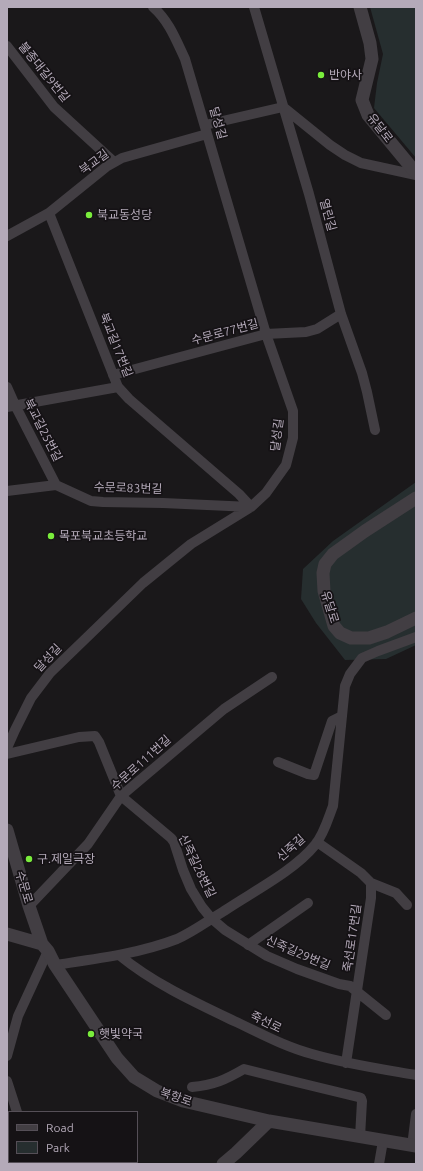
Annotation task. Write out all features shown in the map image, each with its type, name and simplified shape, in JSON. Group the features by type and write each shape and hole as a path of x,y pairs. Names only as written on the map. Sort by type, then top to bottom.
{"street":[{"name":"달성길","path":"7,748 31,698 50,673 143,583 191,544 251,507 266,493 286,466 292,438 293,411 266,334 185,59 168,24 154,7"},
{"name":"열린길","path":"254,7 309,194 341,314 364,379 375,430"},
{"name":"유달로","path":"360,7 370,43 372,59 362,100 368,115 416,174"},
{"name":"불종대길9번길","path":"7,46 54,107 114,162"},
{"name":"북교길","path":"7,236 49,214 114,162 122,158 206,130 283,107"},
{"path":"283,107 330,146 345,155 361,162 416,174"},
{"name":"북교길17번길","path":"49,214 118,387 129,399 239,494 251,507"},
{"name":"수문로77번길","path":"113,375 266,334 306,332 317,329 341,314"},
{"name":"북교길25번길","path":"7,387 11,406 56,485"},
{"path":"11,406 118,387"},
{"path":"7,491 56,485"},
{"name":"수문로83번길","path":"56,485 91,501 163,502 251,507"},
{"name":"유달로","path":"416,498 333,554 325,564 324,591 334,626 340,633 351,638 369,638 387,632 416,618"},
{"name":"신죽길","path":"54,965 119,955 146,949 178,939 282,874 302,859 317,842 333,806 345,686 350,674 362,658 416,637"},
{"name":"수문로111번길","path":"29,906 88,844 121,796 224,709 272,677"},
{"path":"278,762 308,774 314,774 332,721 342,716"},
{"path":"7,754 78,737 95,736 103,751 121,796"},
{"name":"신죽길28번길","path":"121,796 174,842 191,889 202,907 212,918"},
{"name":"수문로","path":"7,830 29,906 45,947"},
{"path":"317,842 362,873 371,884 396,893 407,905"},
{"name":"죽선로17번길","path":"346,1063 371,898 371,884"},
{"path":"248,945 308,903"},
{"name":"신죽길29번길","path":"212,918 225,930 267,956 297,969 339,984 350,986 386,1015"},
{"path":"7,934 45,947 18,1016 7,1056"},
{"name":"북항로","path":"45,947 54,965 117,1058 138,1080 157,1091 183,1101 269,1121 414,1146"},
{"name":"죽선로","path":"119,955 142,973 190,1000 286,1046 346,1063 416,1075"},
{"path":"192,1087 219,1082 244,1069 358,1097 361,1098 362,1101 360,1137"},
{"path":"7,1081 13,1108"},
{"path":"414,1146 416,1114"},
{"path":"223,1164 269,1121"},
{"path":"379,1164 383,1141"}],"green space":[{"path":"370,7 416,7 416,158 374,108 383,54"},
{"path":"416,482 416,645 386,659 345,660 316,623 301,599 303,569 333,541"}],"place":[{"name":"반야사","path":"321,75"},
{"name":"북교동성당","path":"89,215"},
{"name":"목포북교초등학교","path":"51,536"},
{"name":"구.제일극장","path":"29,859"},
{"name":"햇빛약국","path":"91,1034"}]}
